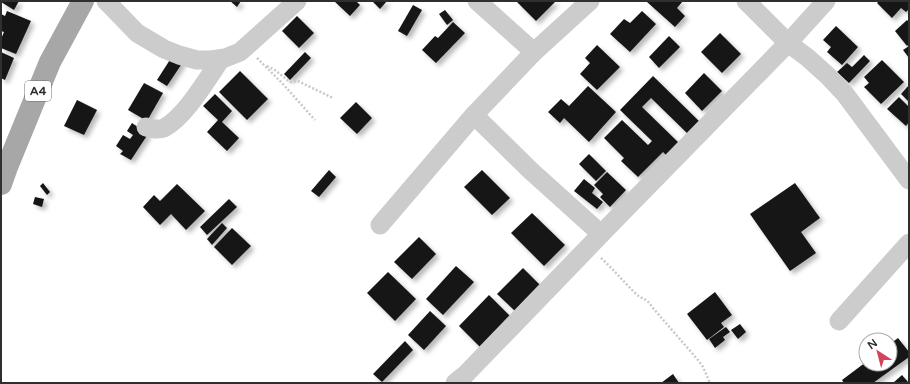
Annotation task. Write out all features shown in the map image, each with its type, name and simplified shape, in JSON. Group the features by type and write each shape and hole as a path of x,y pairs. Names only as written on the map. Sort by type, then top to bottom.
{"main road":[{"name":"A4","path":"1,184 50,62 82,2"}],"street":[{"path":"106,1 137,33 164,49 197,60 221,59 240,52 297,1"},
{"path":"477,1 534,52"},
{"path":"380,225 474,115 534,52 590,1"},
{"path":"746,1 788,43 808,58 845,94 909,180"},
{"path":"455,383 465,375 788,43 826,1"},
{"path":"146,127 152,129 163,129 175,119 192,101 221,59"},
{"path":"474,115 530,170 595,240"},
{"path":"839,321 909,243"}],"path":[{"path":"240,52 256,56 282,82 315,120"},
{"path":"265,66 275,70 290,82 298,81 333,98"},
{"path":"595,240 612,268 637,294 648,300 652,307 698,360 710,383"}],"building":[{"path":"1,1 19,1 14,10"},
{"path":"230,1 241,1 237,7"},
{"path":"334,1 356,1 360,5 350,16"},
{"path":"372,1 387,1 380,9"},
{"path":"556,1 536,21 517,2"},
{"path":"683,1 677,8 685,16 675,27 647,2"},
{"path":"879,1 909,1 909,9 906,12 901,8 892,18 877,3"},
{"path":"413,5 422,10 407,36 398,31"},
{"path":"445,10 453,20 447,25 439,14"},
{"path":"7,11 31,21 16,54 1,48 1,39 4,32 1,31 1,14 5,16"},
{"path":"642,11 656,24 630,52 610,34 624,19 630,23"},
{"path":"297,16 314,33 299,48 282,31"},
{"path":"907,20 909,22 909,44 907,46 895,31"},
{"path":"453,22 465,33 436,63 422,50 435,36 438,38"},
{"path":"836,26 858,47 842,65 827,52 831,47 823,40"},
{"path":"720,33 741,54 722,73 701,52"},
{"path":"669,36 680,47 659,68 649,57"},
{"path":"597,45 620,67 597,90 580,74 590,63 585,58"},
{"path":"909,46 909,58 903,50"},
{"path":"1,52 14,58 5,80 1,78"},
{"path":"305,52 311,58 290,80 284,74"},
{"path":"173,55 183,62 167,86 157,80"},
{"path":"864,55 870,61 849,83 837,72 847,63 852,67"},
{"path":"882,60 904,82 881,104 864,87 869,83 864,77"},
{"path":"240,71 268,99 247,120 219,92"},
{"path":"704,73 722,91 702,111 685,93"},
{"path":"653,76 701,123 689,135 651,98 642,107 679,143 667,156 663,152 638,177 621,161 624,158 604,138 622,120 648,145 652,141 620,110"},
{"path":"144,83 163,93 147,121 128,110"},
{"path":"909,85 909,102 901,94"},
{"path":"588,86 616,112 589,142 564,118 560,123 548,112 561,99 569,106"},
{"path":"215,94 232,111 222,122 239,138 227,151 207,132 218,120 203,106"},
{"path":"899,97 909,107 909,122 906,126 887,109"},
{"path":"77,100 97,110 84,135 64,126"},
{"path":"356,102 372,118 357,134 340,118"},
{"path":"132,123 148,134 131,160 120,154 123,151 116,146 123,135 130,139 133,135 127,131"},
{"path":"589,154 606,171 596,181 579,164"},
{"path":"329,170 336,177 319,197 311,191"},
{"path":"482,170 510,198 492,215 464,187"},
{"path":"607,172 626,190 610,207 600,197 603,194 594,185"},
{"path":"584,179 595,188 592,193 603,202 597,209 574,191"},
{"path":"43,183 50,192 47,195 40,186"},
{"path":"795,183 820,218 801,232 816,253 790,271 750,214"},
{"path":"177,184 205,211 186,230 171,214 160,225 143,207 154,195 160,201"},
{"path":"35,197 44,199 42,207 33,204"},
{"path":"229,199 237,207 207,235 200,227"},
{"path":"532,213 565,245 544,266 511,233"},
{"path":"222,223 227,228 212,245 207,239"},
{"path":"232,228 251,246 232,265 214,247"},
{"path":"419,237 436,254 412,279 394,262"},
{"path":"456,266 474,282 443,315 426,299"},
{"path":"523,268 540,285 515,311 497,294"},
{"path":"388,272 416,299 395,321 367,293"},
{"path":"715,292 732,315 721,323 724,327 707,340 687,314"},
{"path":"489,295 510,316 480,347 459,326"},
{"path":"430,311 446,326 424,350 408,335"},
{"path":"740,324 746,332 738,339 731,330"},
{"path":"726,327 730,332 723,337 725,340 715,348 709,339"},
{"path":"898,338 909,352 909,357 898,365"},
{"path":"405,341 413,350 382,382 373,374"},
{"path":"858,368 858,372 888,372 873,383 844,383 842,380"},
{"path":"673,374 679,383 661,383"},
{"path":"902,375 908,382 893,383"}]}
